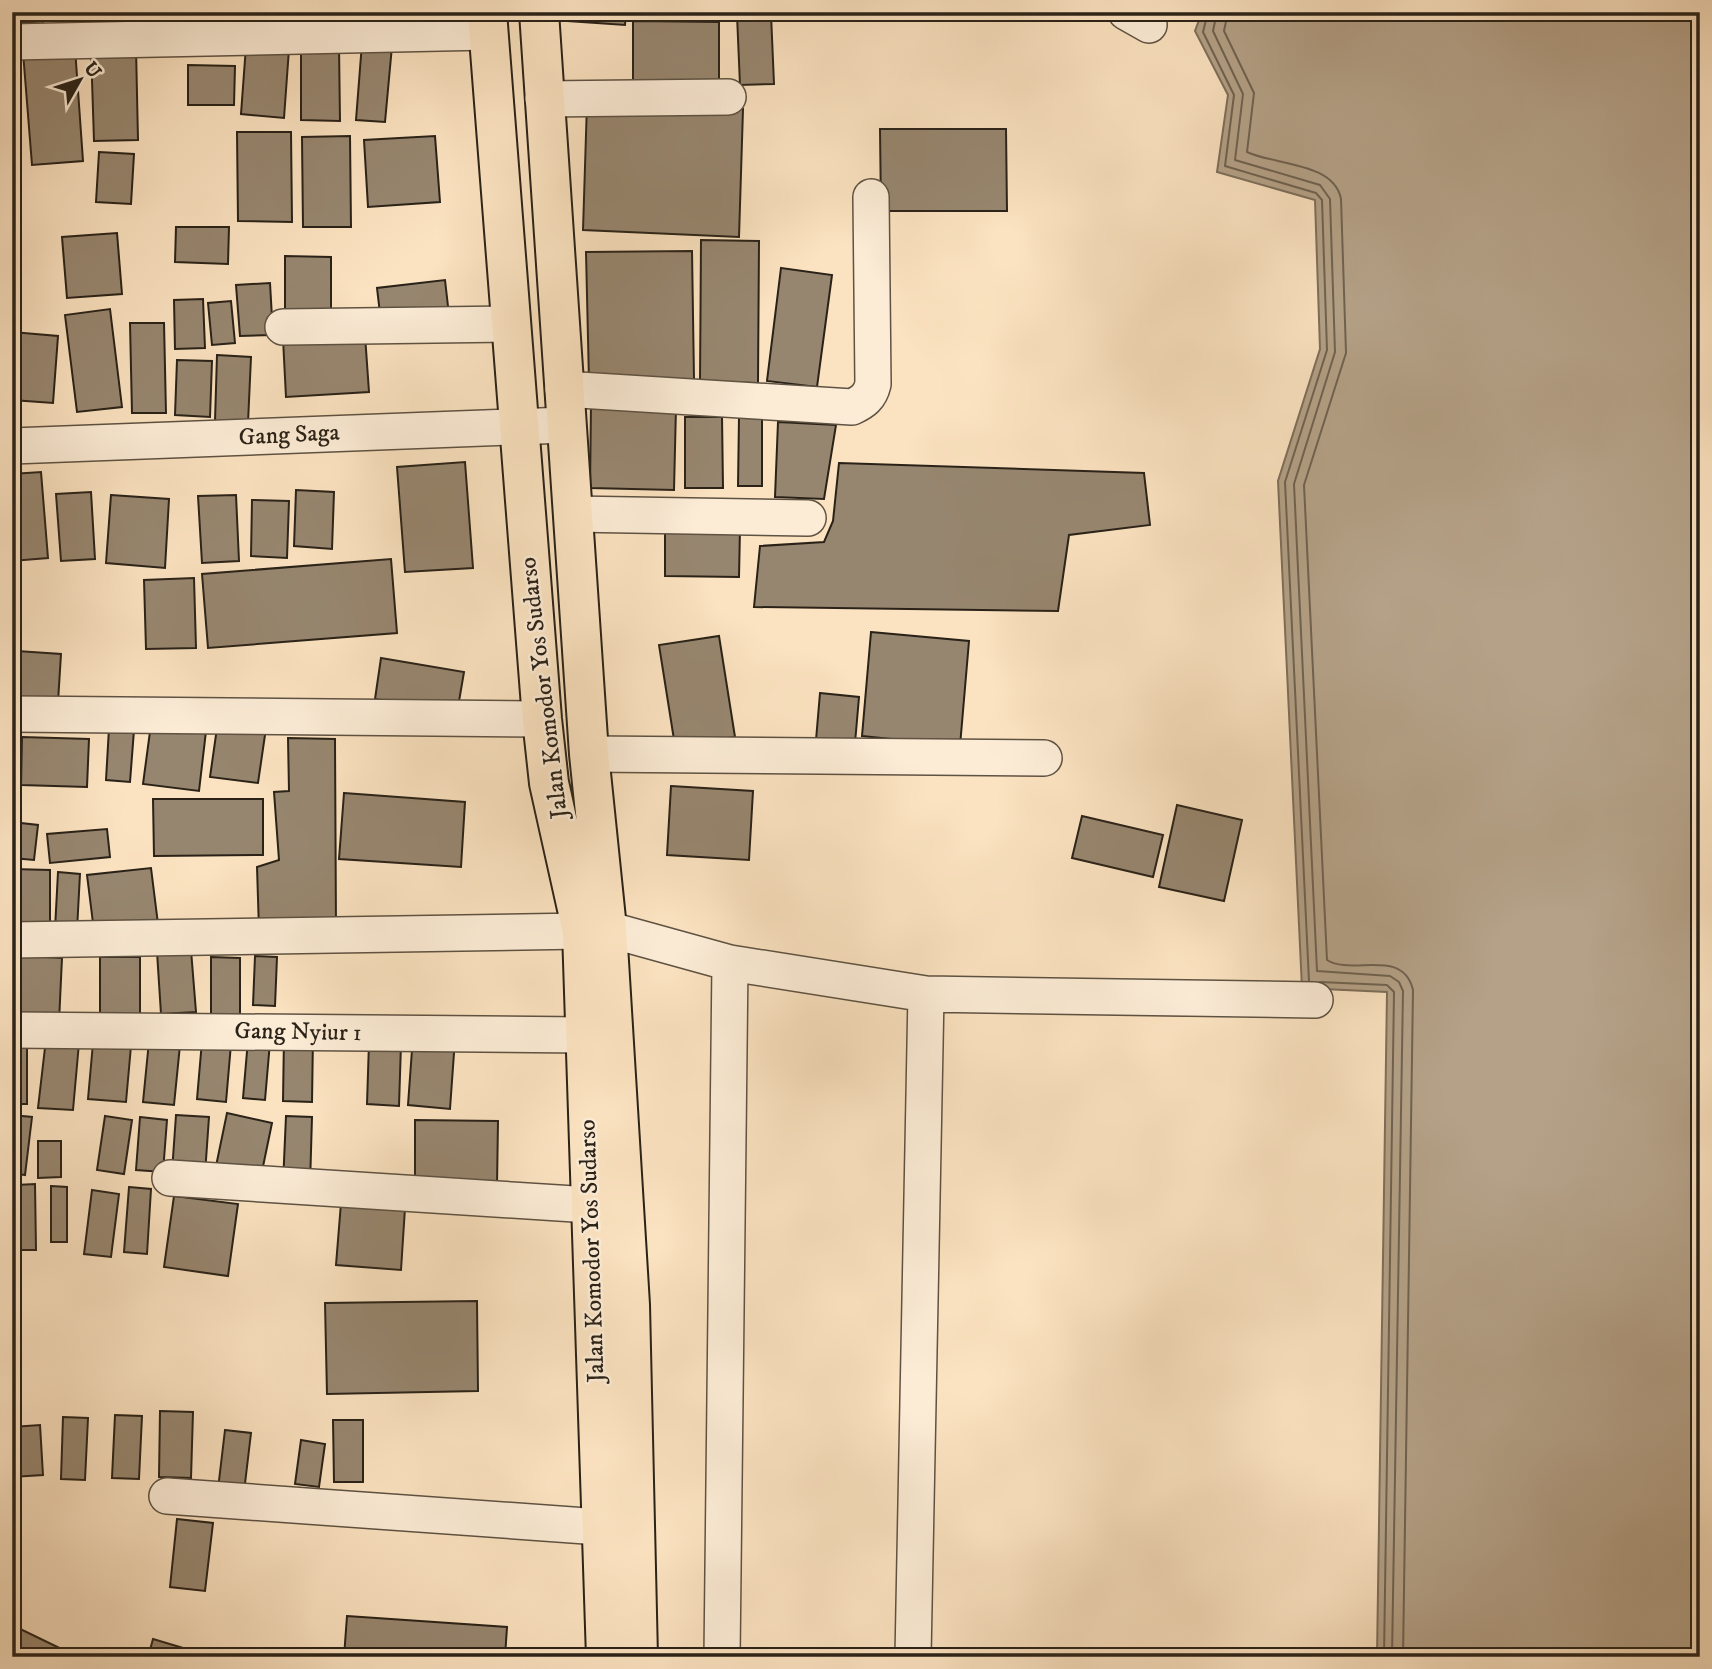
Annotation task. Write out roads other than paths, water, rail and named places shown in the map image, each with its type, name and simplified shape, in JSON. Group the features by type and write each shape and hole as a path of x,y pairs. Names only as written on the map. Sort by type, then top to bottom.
{"highway":[{"path":"539,12 589,754 595,930 630,1305 638,1657"},
{"name":"Jalan Komodor Yos Sudarso","path":"488,22 491,324 518,424 549,783 595,930 584,1035 606,1657"}],"street":[{"path":"12,42 488,22"},
{"path":"543,99 728,97"},
{"name":"Gang Saga","path":"12,446 518,424 564,407 852,407 868,396 873,384 872,197"},
{"path":"283,327 491,324"},
{"path":"572,514 808,518"},
{"path":"12,714 542,719"},
{"path":"589,754 1044,758"},
{"path":"12,940 595,930 730,963 926,994 1315,1000"},
{"path":"722,1657 730,963"},
{"path":"913,1657 926,994"},
{"name":"Gang Nyiur 1","path":"12,1030 584,1035"},
{"path":"170,1178 590,1205"},
{"path":"167,1496 600,1527"}],"water":[{"path":"1202,12 1700,12 1700,1657 1377,1657 1387,992 1302,988 1278,481 1320,349 1315,200 1217,172 1228,95 1195,31"}]}
